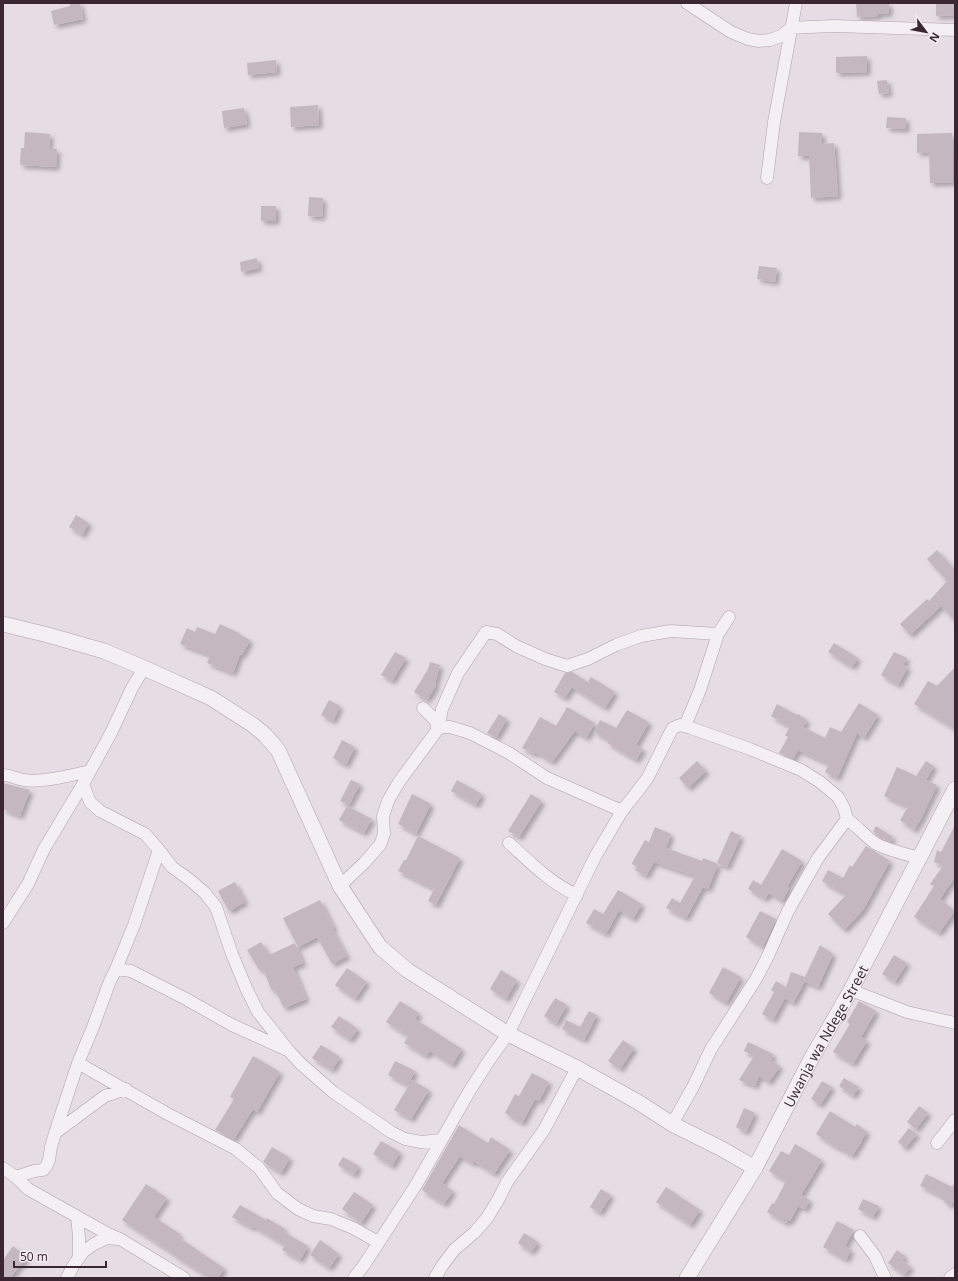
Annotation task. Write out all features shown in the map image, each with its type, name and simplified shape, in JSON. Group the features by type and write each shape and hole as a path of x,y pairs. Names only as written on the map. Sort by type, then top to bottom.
{"street":[{"path":"687,3 731,32 748,39 759,41 770,40 781,36 791,28 835,26 955,30"},
{"path":"767,178 774,122 796,3"},
{"path":"685,726 700,690 718,634 729,617"},
{"path":"3,624 104,651 211,698 253,725 265,735 278,750 340,886 380,948 407,970 508,1034 577,1068 638,1102 672,1124 722,1149 755,1168"},
{"path":"438,730 442,709 458,672 486,632 497,634 516,646 545,660 567,666 641,636 671,631 718,634"},
{"path":"3,923 28,884 44,849 83,784 111,733 132,688 144,668"},
{"path":"423,708 435,720 438,730"},
{"path":"354,1278 416,1184 490,1059 508,1034 596,855 622,811 647,780 668,735 673,728 680,725 685,726 750,749 801,770 820,782 838,797 844,808 847,819 877,844 920,858"},
{"path":"340,886 380,845 384,834 383,816 388,801 399,782 438,730 443,727 450,727 470,732 509,753 547,778 622,811"},
{"path":"3,775 25,780 36,780 66,777 90,771"},
{"path":"83,784 90,802 100,811 144,834 172,867 205,893 216,907 232,954 258,1012 301,1064 333,1092 391,1132 405,1139 421,1142 441,1140"},
{"name":"Uwanja wa Ndege Street","path":"687,1278 755,1168 808,1066 851,990 955,789"},
{"path":"672,1124 711,1049 756,979 788,911 818,858 847,819"},
{"path":"509,843 546,877 577,895"},
{"path":"16,1177 34,1171 43,1170 47,1166 55,1132 78,1063 134,925 159,850"},
{"path":"116,969 131,971 186,999 232,1025 288,1050"},
{"path":"851,990 907,1012 955,1023"},
{"path":"78,1063 166,1114 236,1149 259,1168 277,1193 298,1209 313,1216 331,1219 353,1228 378,1242"},
{"path":"435,1278 454,1250 475,1232 487,1218 507,1182 544,1130 577,1068"},
{"path":"55,1132 105,1096 126,1090"},
{"path":"937,1143 955,1120"},
{"path":"3,1168 28,1188 184,1278"},
{"path":"78,1217 79,1258"},
{"path":"860,1236 875,1256 885,1278"},
{"path":"68,1278 73,1266 83,1252 94,1244 107,1238 120,1240"},
{"path":"950,1278 955,1274"}],"building":[{"path":"70,3 80,3 83,19 54,25 51,11 70,6"},
{"path":"856,3 889,3 889,13 878,14 878,16 857,17"},
{"path":"936,3 955,3 955,15 936,16"},
{"path":"867,56 867,72 836,73 836,57"},
{"path":"276,60 277,72 248,75 247,63"},
{"path":"887,80 889,93 879,94 877,81"},
{"path":"318,105 319,125 291,127 290,107"},
{"path":"244,108 247,124 224,128 222,111"},
{"path":"887,117 906,118 906,129 886,128"},
{"path":"25,132 50,134 49,149 57,149 56,167 20,165 21,148 24,148"},
{"path":"799,132 822,133 822,144 834,143 838,196 811,198 809,156 798,156"},
{"path":"952,133 953,182 930,183 929,152 917,153 917,134"},
{"path":"309,197 323,198 322,217 308,216"},
{"path":"261,206 276,206 276,221 261,221"},
{"path":"257,258 259,268 241,272 240,262"},
{"path":"759,266 777,268 775,282 757,279"},
{"path":"76,515 89,523 82,535 69,527"},
{"path":"937,550 955,570 955,621 941,606 910,635 900,624 927,599 929,601 947,581 927,559"},
{"path":"220,624 250,640 242,655 240,654 233,673 207,663 210,655 180,644 187,628 195,632 197,627 215,634"},
{"path":"834,643 858,658 852,667 828,652"},
{"path":"395,652 406,658 392,681 381,675"},
{"path":"894,652 907,658 903,665 908,667 898,685 881,675"},
{"path":"430,662 440,665 436,685 427,700 414,692 428,669"},
{"path":"955,667 955,729 914,704 928,681 937,686"},
{"path":"572,672 588,682 591,677 615,692 605,708 572,687 565,698 554,692 565,673"},
{"path":"329,700 340,706 333,721 321,715"},
{"path":"859,703 878,715 864,738 857,733 837,778 825,772 829,764 798,750 793,759 779,753 788,737 785,735 790,727 771,716 777,704 807,720 803,727 825,738 830,727 841,732"},
{"path":"567,707 595,723 586,738 575,731 552,762 535,752 534,754 522,748 540,717 556,726"},
{"path":"627,710 649,722 636,745 643,749 636,760 607,743 609,740 594,732 600,720 616,728"},
{"path":"499,714 507,719 496,738 487,733"},
{"path":"342,740 355,747 346,765 333,758"},
{"path":"697,761 706,771 688,788 679,778"},
{"path":"926,761 934,766 926,780 937,785 921,819 914,830 900,820 908,807 884,796 897,767 916,776"},
{"path":"351,780 360,784 349,805 340,801"},
{"path":"457,780 482,794 476,805 451,791"},
{"path":"3,783 30,790 20,816 3,809"},
{"path":"412,794 431,804 416,834 398,824"},
{"path":"531,794 542,801 519,837 508,831"},
{"path":"347,806 372,819 364,833 339,820"},
{"path":"955,825 955,877 940,899 955,911 939,933 914,917 934,886 930,884 943,866 934,862 937,850 941,852"},
{"path":"876,826 893,837 890,842 879,837 873,831"},
{"path":"655,827 671,834 666,848 702,861 703,858 718,864 708,889 703,887 686,918 666,908 672,898 680,903 695,876 654,862 646,876 635,870 637,867 632,864 645,840 649,842"},
{"path":"731,831 741,836 727,867 717,863"},
{"path":"418,836 460,858 436,905 428,901 434,889 398,871 404,860 406,860"},
{"path":"866,846 890,861 863,910 844,930 828,914 846,895 822,881 828,870 843,878 850,865 852,867"},
{"path":"782,849 802,861 787,887 789,888 782,901 769,893 765,899 748,889 753,880 761,885"},
{"path":"235,882 245,902 229,911 218,891"},
{"path":"618,890 642,904 633,919 619,910 606,934 586,923 594,909 603,914"},
{"path":"320,900 334,928 332,929 347,956 332,964 317,937 298,947 283,918"},
{"path":"760,911 776,919 763,947 746,937"},
{"path":"261,942 269,955 295,943 303,963 293,967 306,999 284,1008 275,990 272,991 263,969 260,971 247,950"},
{"path":"820,945 833,954 818,987 804,981 793,1003 785,998 773,1020 762,1014 774,992 771,990 776,981 786,987 791,972 805,977"},
{"path":"894,955 907,963 895,982 882,974"},
{"path":"723,967 741,977 726,1003 709,993"},
{"path":"347,968 367,982 355,999 335,985"},
{"path":"501,970 517,980 506,999 490,989"},
{"path":"555,998 567,1005 556,1024 544,1016"},
{"path":"400,1001 419,1013 415,1019 462,1049 452,1065 430,1051 426,1056 404,1043 408,1036 386,1022"},
{"path":"859,1001 876,1011 861,1037 867,1041 853,1064 833,1052 850,1024 847,1022"},
{"path":"589,1011 597,1015 584,1040 562,1029 566,1020 580,1027"},
{"path":"339,1016 358,1029 350,1040 331,1027"},
{"path":"623,1040 634,1048 620,1069 608,1061"},
{"path":"748,1042 773,1054 771,1060 780,1066 769,1082 759,1076 755,1086 739,1080 754,1056 744,1051"},
{"path":"321,1045 340,1057 332,1070 312,1058"},
{"path":"253,1056 280,1072 257,1112 253,1109 234,1139 215,1130 234,1099 230,1097"},
{"path":"395,1061 415,1071 408,1085 388,1075"},
{"path":"532,1073 549,1082 539,1101 535,1099 522,1123 505,1113 515,1094 519,1096"},
{"path":"844,1078 859,1087 853,1096 839,1086"},
{"path":"412,1080 429,1090 411,1119 394,1110"},
{"path":"822,1081 832,1087 820,1105 811,1099"},
{"path":"919,1106 928,1113 916,1129 907,1122"},
{"path":"744,1108 755,1113 746,1132 736,1127"},
{"path":"830,1111 855,1127 857,1124 867,1132 852,1156 816,1134"},
{"path":"459,1125 488,1143 491,1137 510,1150 494,1174 474,1161 473,1164 460,1156 442,1183 453,1191 444,1204 422,1190"},
{"path":"909,1128 917,1134 905,1148 898,1142"},
{"path":"381,1141 400,1152 392,1166 373,1154"},
{"path":"795,1144 822,1160 801,1195 810,1200 805,1209 798,1206 790,1221 788,1220 786,1223 767,1212 772,1203 774,1204 786,1181 769,1171 781,1151 789,1155"},
{"path":"272,1147 290,1158 281,1173 263,1162"},
{"path":"343,1157 359,1166 354,1175 338,1165"},
{"path":"926,1174 952,1187 955,1182 955,1203 953,1202 950,1206 942,1199 943,1197 920,1186"},
{"path":"146,1184 167,1198 154,1217 180,1234 178,1237 224,1268 218,1278 210,1278 122,1220"},
{"path":"666,1187 700,1210 690,1225 656,1202"},
{"path":"601,1189 611,1195 600,1213 590,1207"},
{"path":"354,1192 373,1205 361,1223 342,1209"},
{"path":"863,1199 879,1206 873,1217 858,1209"},
{"path":"240,1205 266,1220 267,1218 285,1229 284,1232 308,1246 300,1260 282,1250 285,1245 253,1226 252,1228 232,1217"},
{"path":"837,1221 854,1230 845,1246 851,1250 846,1260 823,1247"},
{"path":"524,1233 538,1242 531,1252 518,1243"},
{"path":"320,1240 339,1254 329,1268 310,1255"},
{"path":"13,1246 27,1257 10,1278 3,1278 3,1260"},
{"path":"897,1250 905,1256 902,1260 911,1267 904,1275 888,1263"}]}
